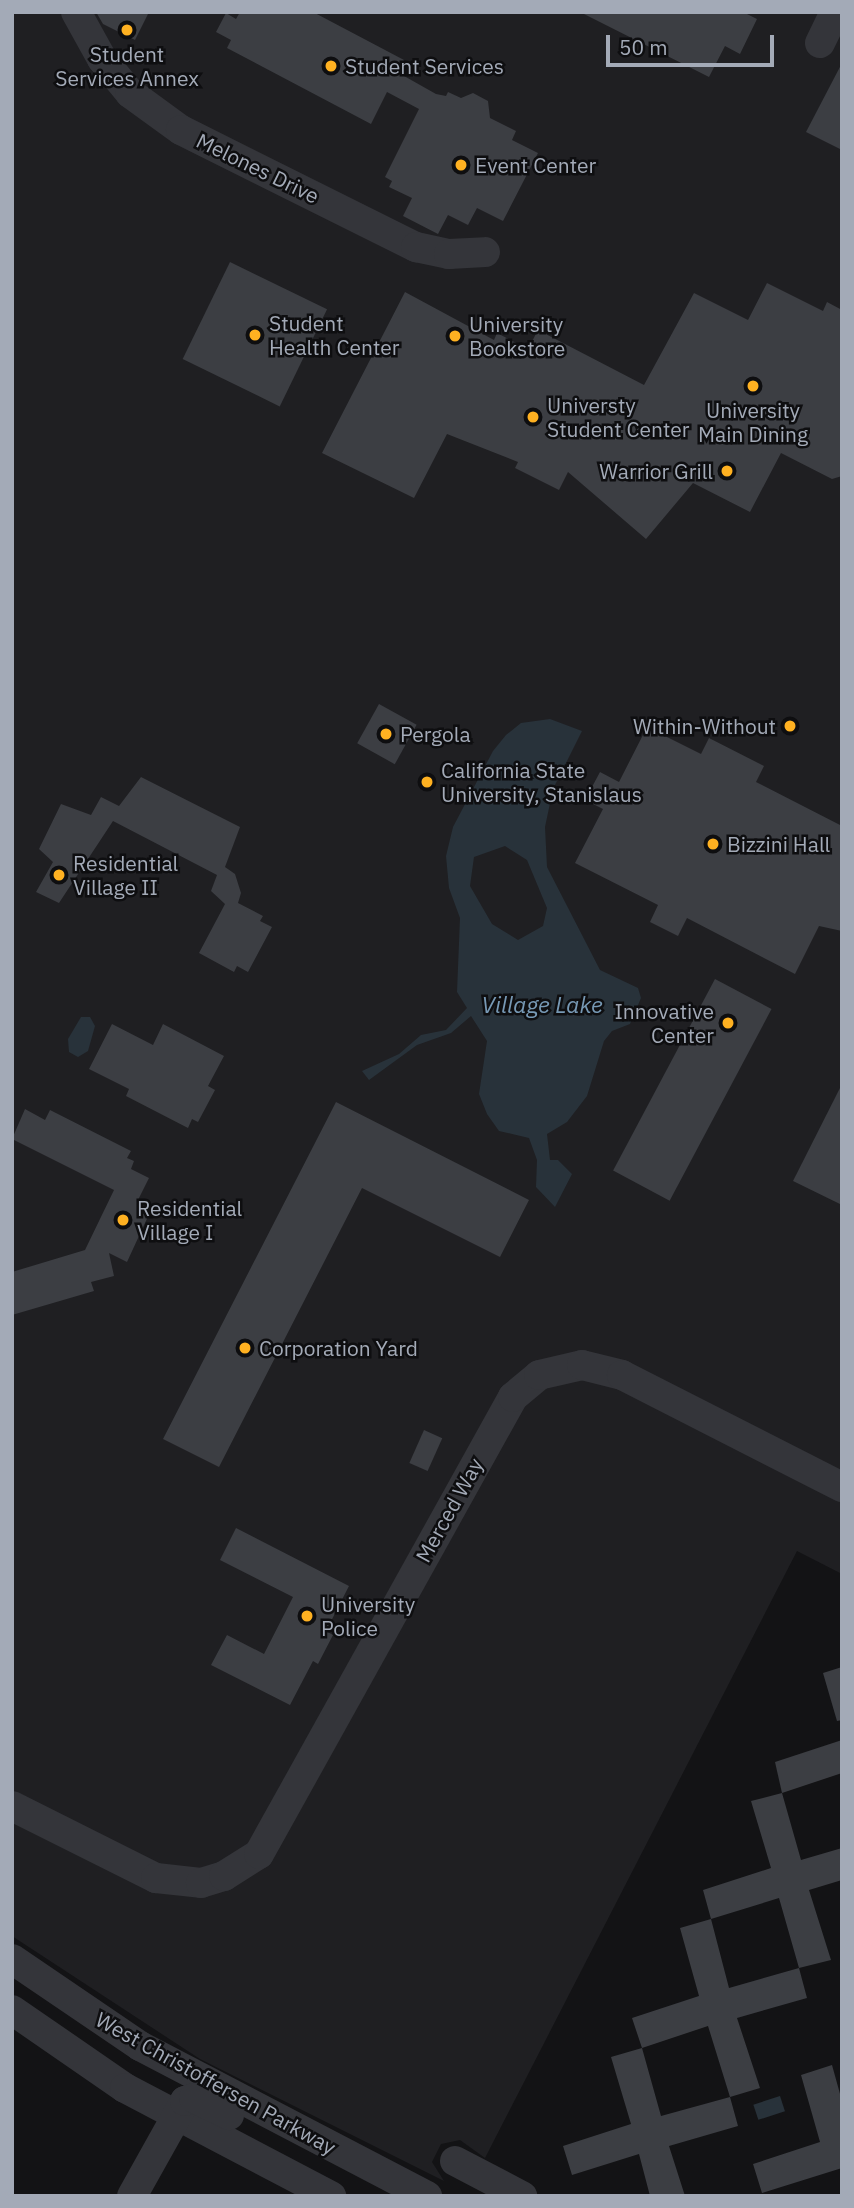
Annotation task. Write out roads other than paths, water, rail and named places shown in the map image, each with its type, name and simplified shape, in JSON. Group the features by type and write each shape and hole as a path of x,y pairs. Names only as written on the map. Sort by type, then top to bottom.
{"street":[{"name":"Melones Drive","path":"76,12 122,85 181,130 416,247 449,254 485,252"},
{"path":"820,43 835,12"},
{"name":"Merced Way","path":"12,1806 156,1878 201,1883 224,1875 259,1854 513,1397 539,1375 582,1365 622,1375 842,1486"},
{"name":"West Christoffersen Parkway","path":"12,1959 140,2046 427,2196"},
{"name":"West Christoffersen Parkway","path":"12,2010 125,2088 331,2196"},
{"path":"132,2196 185,2101 194,2098 281,2140 296,2143 307,2134"},
{"path":"455,2161 522,2196"}],"water":[{"name":"Village Lake","path":"550,719 582,731 553,789 545,827 547,867 600,970 638,988 641,998 630,1024 612,1031 604,1041 587,1096 567,1122 547,1134 550,1160 558,1160 572,1174 555,1207 536,1187 537,1160 529,1138 499,1131 487,1114 479,1094 487,1041 471,1016 451,1033 417,1045 369,1080 362,1071 399,1054 421,1035 446,1030 467,1008 457,992 460,918 449,888 446,856 453,827 493,751 506,735 521,723","holes":["505,846 527,860 547,908 543,926 518,940 492,924 470,886 474,857"]},
{"path":"81,1017 90,1017 95,1026 88,1051 78,1057 69,1052 68,1039"},
{"path":"780,2096 785,2111 758,2120 753,2105"}],"place":[{"name":"Student Services Annex","path":"127,30"},
{"name":"Student Services","path":"331,66"},
{"name":"Event Center","path":"461,165"},
{"name":"Student Health Center","path":"255,335"},
{"name":"University Bookstore","path":"455,336"},
{"name":"University Main Dining","path":"753,386"},
{"name":"Universty Student Center","path":"533,417"},
{"name":"Warrior Grill","path":"727,471"},
{"name":"Within-Without","path":"790,726"},
{"name":"Pergola","path":"386,734"},
{"name":"California State University, Stanislaus","path":"427,782"},
{"name":"Bizzini Hall","path":"713,844"},
{"name":"Residential Village II","path":"59,875"},
{"name":"Innovative Center","path":"728,1023"},
{"name":"Residential Village I","path":"123,1220"},
{"name":"Corporation Yard","path":"245,1348"},
{"name":"University Police","path":"307,1616"}]}
